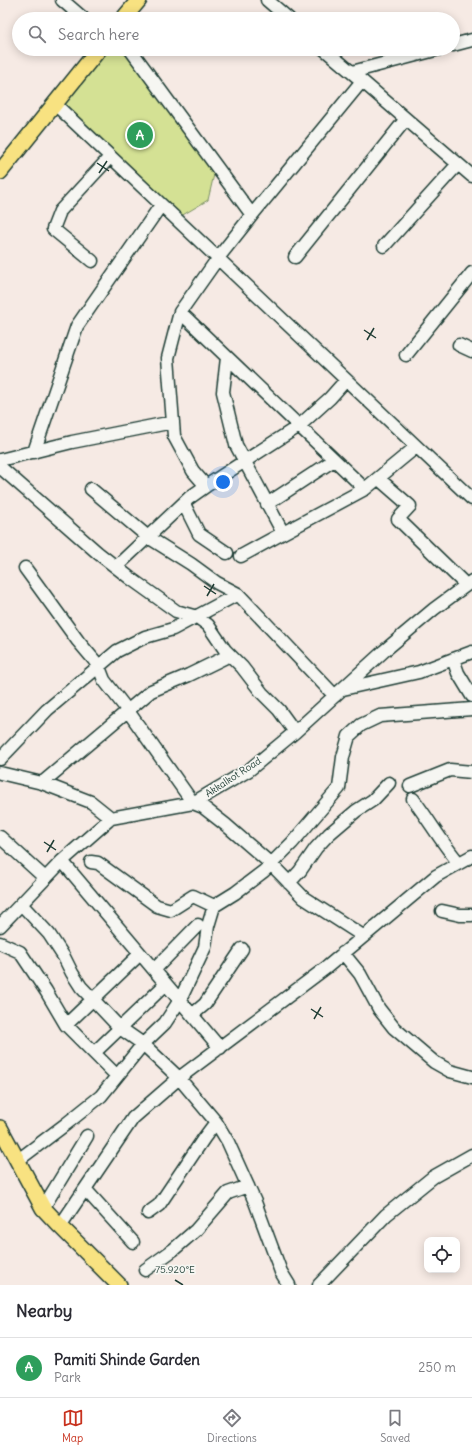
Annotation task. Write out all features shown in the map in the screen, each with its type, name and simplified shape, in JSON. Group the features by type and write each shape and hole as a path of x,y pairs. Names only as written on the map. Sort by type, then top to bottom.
{"main road":[{"path":"129,12 139,0"},
{"path":"0,172 93,56"},
{"path":"0,1128 43,1208 119,1285"}],"street":[{"path":"62,0 76,12"},
{"path":"267,0 281,12"},
{"path":"460,43 472,40"},
{"path":"135,56 252,215"},
{"path":"333,56 472,176"},
{"path":"352,72 413,56"},
{"path":"206,486 193,471 174,436 168,358 180,312 218,258 362,81"},
{"path":"55,104 472,499"},
{"path":"295,258 406,119"},
{"path":"92,261 53,229 60,211 110,157"},
{"path":"384,246 458,164"},
{"path":"34,452 76,326 161,205"},
{"path":"406,355 472,273"},
{"path":"180,312 365,489"},
{"path":"459,345 472,351"},
{"path":"227,358 223,392 236,445 283,533"},
{"path":"116,567 184,504 206,486 299,426 330,398 346,380"},
{"path":"0,460 72,442 173,422"},
{"path":"241,556 365,489 416,447"},
{"path":"267,504 334,460"},
{"path":"0,467 116,567 176,611 197,617 208,625 225,650 242,667 262,693 279,710 295,732"},
{"path":"379,479 410,506 398,519 469,583"},
{"path":"91,489 148,537 191,564 217,583 238,594 339,692 419,672 472,652"},
{"path":"184,504 199,534 226,552"},
{"path":"24,568 99,667 104,680 128,711 193,803 203,807 271,864 304,898 363,936"},
{"name":"Akkalkot Road","path":"111,818 193,803 249,770 295,732 390,646 434,609 469,583"},
{"path":"0,759 47,710 117,651 145,637 173,629 238,594"},
{"path":"42,783 151,691 230,655"},
{"path":"453,659 458,673 472,696"},
{"path":"17,1161 101,1096 143,1044 165,1023 180,1000 205,947 208,926 214,906 264,871 292,843 339,788 343,757 349,736 361,725 380,716 472,709"},
{"path":"410,786 450,770 472,772"},
{"path":"0,773 42,783 91,802 111,818 62,861 0,926"},
{"path":"289,883 300,871 316,848 329,834 356,811 373,800 389,783"},
{"path":"413,799 448,850 459,863"},
{"path":"0,837 45,878"},
{"path":"60,1226 133,1118 179,1078 327,967 436,876 472,856"},
{"path":"62,861 220,1048"},
{"path":"91,862 98,862 156,906 171,910 193,896 214,906"},
{"path":"21,904 49,934 82,987 120,1028 143,1044 179,1078 216,1122 228,1142 248,1186 264,1223 281,1272 289,1285"},
{"path":"442,911 460,915 472,915"},
{"path":"154,970 198,925"},
{"path":"0,943 20,952 46,991 66,1025 117,1076"},
{"path":"192,1015 205,1004 242,949"},
{"path":"343,953 360,974 379,1009 394,1028 434,1062 450,1070 472,1077"},
{"path":"66,1025 140,954"},
{"path":"94,1053 166,984"},
{"path":"148,1213 159,1206 216,1122"},
{"path":"43,1208 87,1136"},
{"path":"319,1285 386,1215 432,1177 472,1155"},
{"path":"146,1270 173,1250 196,1230 228,1193 248,1186"},
{"path":"85,1189 133,1242"}],"green space":[{"path":"93,56 135,56 216,166 208,200 176,219 55,104"}],"place":[{"name":"Pamiti Shinde Garden","path":"140,135"}]}
